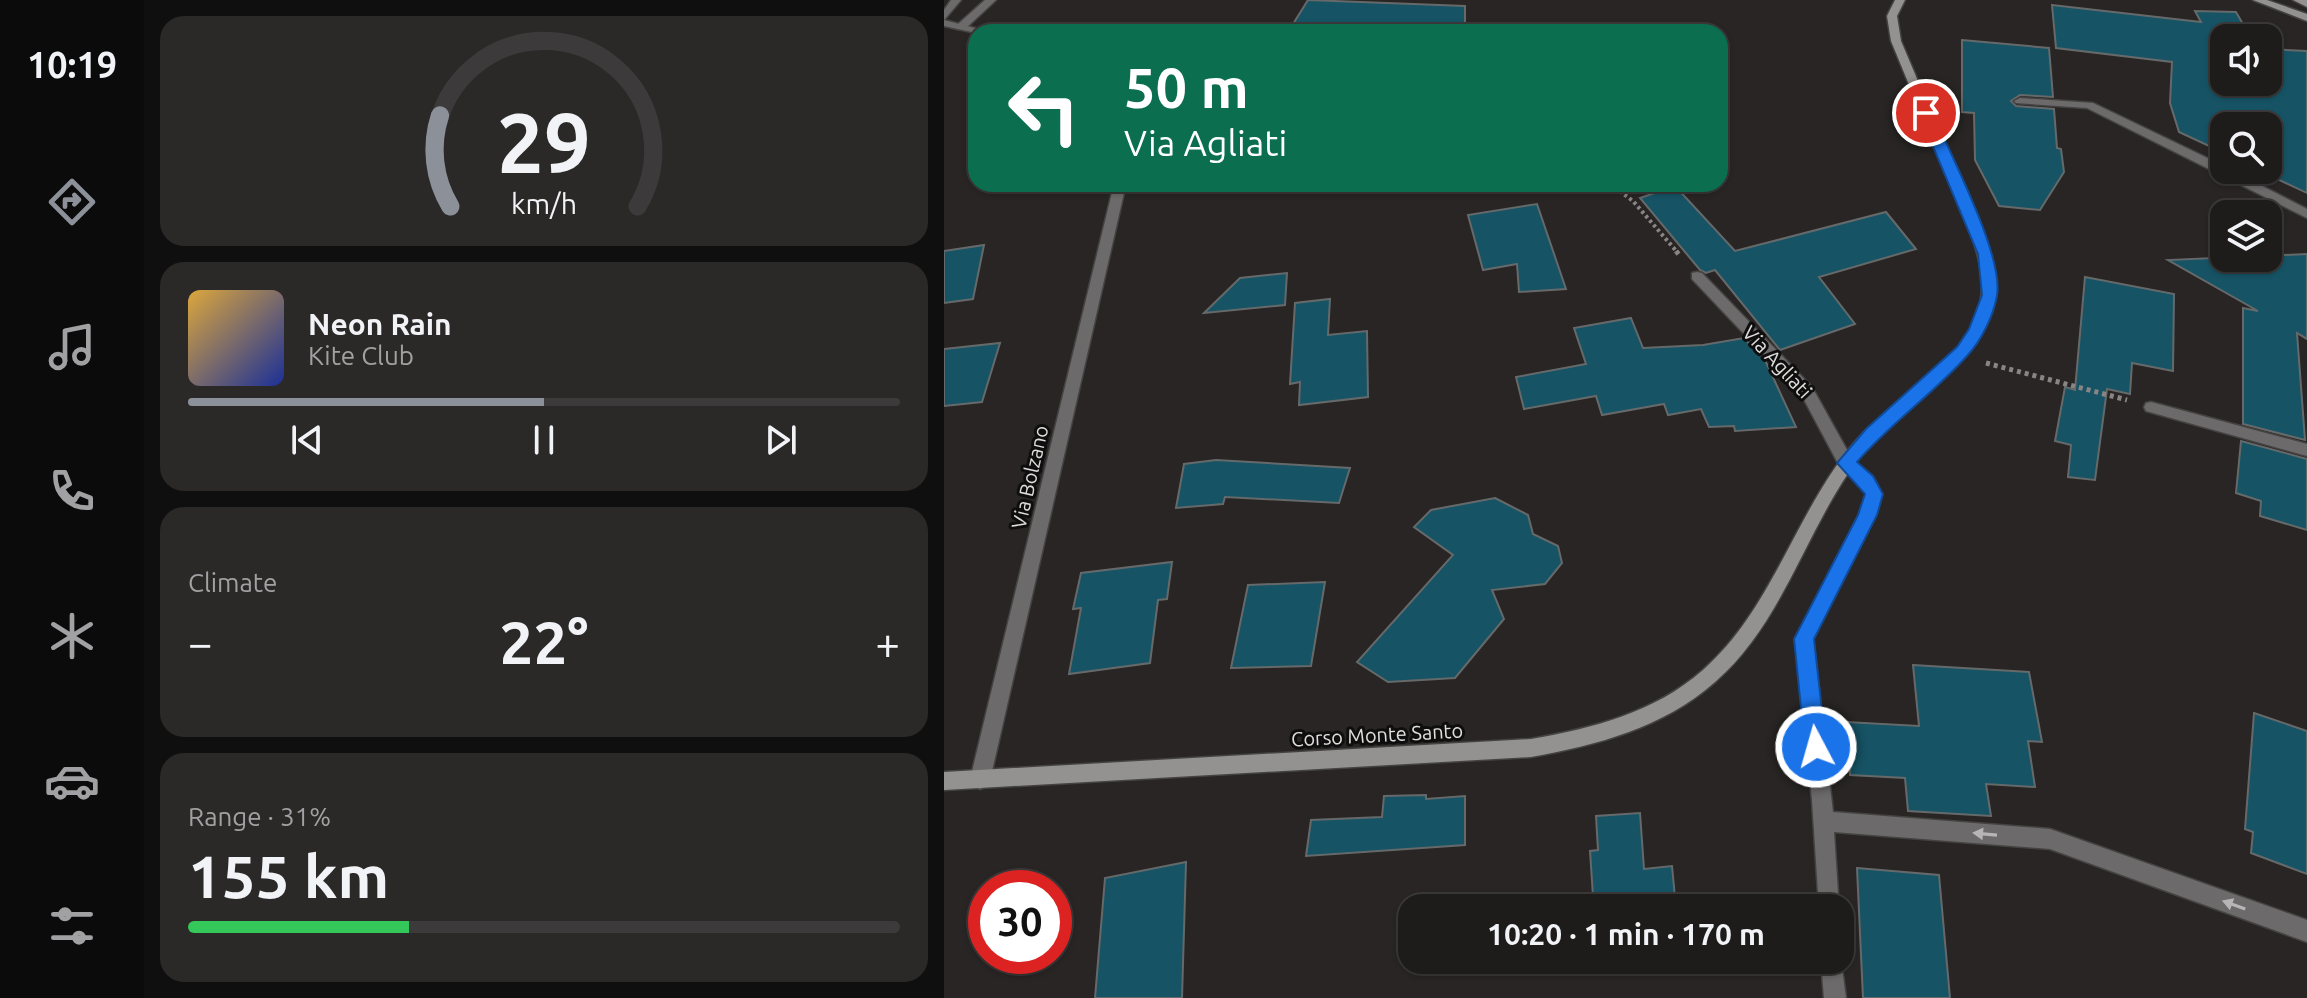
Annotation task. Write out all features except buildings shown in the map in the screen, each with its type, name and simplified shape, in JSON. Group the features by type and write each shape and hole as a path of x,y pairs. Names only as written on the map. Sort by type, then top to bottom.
{"main road":[{"name":"Corso Monte Santo","path":"944,781 1531,748 1594,737 1638,721 1707,679 1748,639 1766,613 1846,463 1872,434 1962,351 1977,330 1990,295 1986,254 1902,57 1892,20 1893,8 1900,0"},
{"path":"2258,0 2307,18"},
{"path":"2298,0 2307,4"}],"street":[{"path":"956,0 944,20 968,28"},
{"path":"961,27 991,0"},
{"path":"2020,101 2089,105 2307,214"},
{"name":"Via Bolzano","path":"980,780 1118,192"},
{"name":"Via Agliati","path":"1697,276 1807,391 1846,463 1867,481 1874,494 1804,639 1828,894"},
{"path":"2151,407 2307,450"},
{"path":"1823,821 2050,839 2307,931"},
{"path":"1833,974 1835,998"}],"path":[{"path":"1621,192 1633,201 1697,276"},
{"path":"1981,361 2151,407"}],"route":[{"path":"1816,747 1804,639 1868,515 1874,494 1867,481 1846,463 1872,434 1962,351 1977,330 1990,295 1986,254 1926,113"}]}
